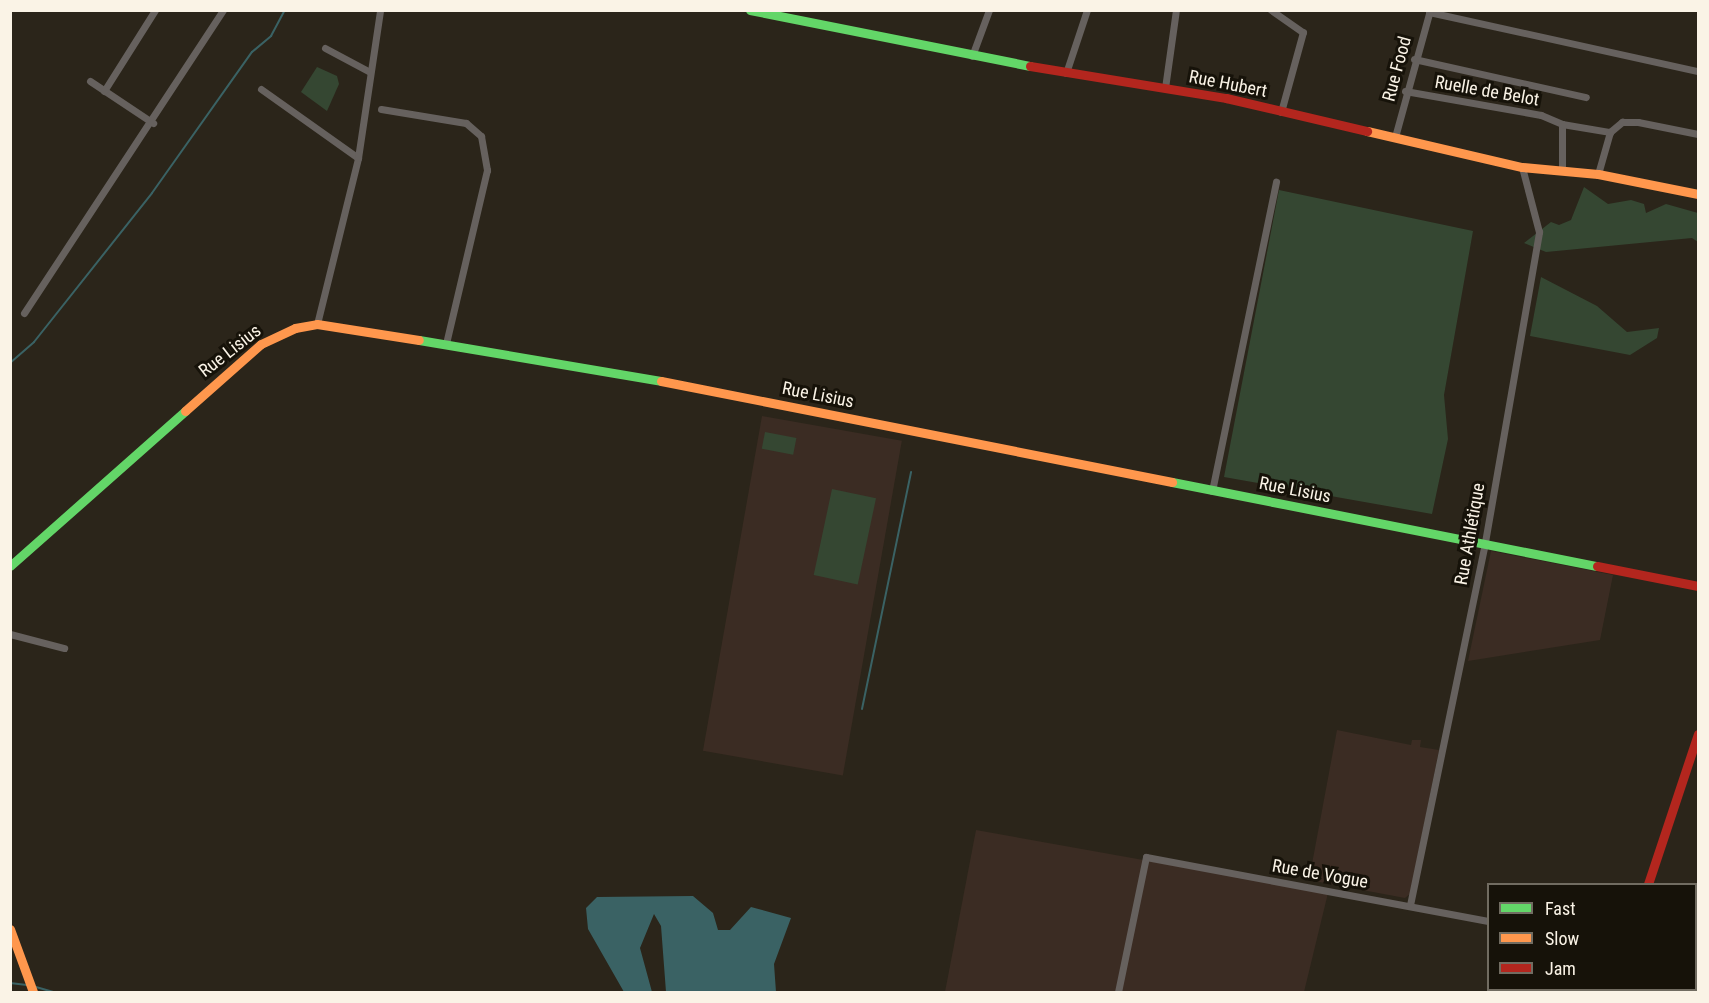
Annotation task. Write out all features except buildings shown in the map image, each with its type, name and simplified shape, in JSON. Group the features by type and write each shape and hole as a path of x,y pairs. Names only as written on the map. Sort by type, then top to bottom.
{"street":[{"path":"104,91 155,10"},
{"path":"24,314 93,201 153,123 223,10"},
{"path":"319,320 358,158 380,10"},
{"name":"Rue Hubert","path":"750,10 972,56 1165,88 1395,137 1522,167 1598,174 1698,194"},
{"path":"972,56 989,10"},
{"path":"1066,73 1087,10"},
{"path":"1165,88 1176,10"},
{"path":"1271,10 1303,32 1281,112"},
{"path":"1430,11 1698,71"},
{"name":"Rue Food","path":"1395,137 1405,91 1430,11"},
{"path":"324,48 370,72"},
{"path":"1414,59 1586,97"},
{"path":"90,81 153,123"},
{"path":"261,89 358,158"},
{"name":"Ruelle de Belot","path":"1405,91 1541,115 1562,124 1610,132"},
{"path":"381,109 466,123 481,136 487,170 446,344"},
{"path":"1598,174 1610,132 1622,122 1638,122 1698,134"},
{"path":"1562,124 1562,169"},
{"name":"Rue Athlétique","path":"1410,905 1485,542 1539,232 1522,167"},
{"path":"1212,491 1275,182"},
{"name":"Rue Lisius","path":"10,566 261,344 319,320 446,344 602,369 1698,586"},
{"path":"10,634 64,648"},
{"path":"1649,883 1698,734"},
{"name":"Rue de Vogue","path":"1119,993 1146,857 1487,921"},
{"path":"10,928 33,993"}],"shaded area":[{"path":"762,416 902,441 843,775 703,751"},
{"path":"1491,551 1613,575 1600,640 1468,661"},
{"path":"1337,730 1411,745 1412,740 1421,740 1420,747 1439,750 1410,894 1405,898 1309,880"},
{"path":"976,830 1328,893 1304,992 945,992"}],"green space":[{"path":"317,67 337,76 339,84 327,111 301,92"},
{"path":"1584,187 1608,204 1631,200 1644,204 1646,213 1666,204 1698,213 1698,242 1692,238 1546,252 1524,243 1551,222 1559,225 1571,220"},
{"path":"1279,190 1473,231 1444,395 1448,439 1432,514 1224,477"},
{"path":"1541,277 1597,306 1627,332 1659,328 1657,338 1630,355 1530,336"},
{"path":"765,432 796,438 793,455 762,449"},
{"path":"832,489 876,498 858,584 814,575"}],"water":[{"path":"693,896 713,913 718,930 730,930 751,907 791,918 774,964 776,992 666,992 661,926 654,914 640,948 652,992 624,992 588,929 586,908 597,897"}],"waterway":[{"path":"10,363 34,342 152,193 252,52 271,36 285,10"},
{"path":"862,709 911,472"},
{"path":"10,983 27,985"},
{"path":"36,987 53,992"}],"traffic: fast":[{"path":"750,10 1030,66"},
{"path":"419,340 661,381"},
{"path":"10,566 185,411"},
{"path":"1172,482 1597,566"}],"traffic: slow":[{"path":"1367,131 1522,167 1598,174 1698,194"},
{"path":"185,411 261,344 295,328 317,324 419,340"},
{"path":"661,381 1172,482"},
{"path":"10,929 33,992"}],"traffic: jam":[{"path":"1030,66 1226,98 1367,131"},
{"path":"1597,566 1698,586"},
{"path":"1648,883 1698,734"}]}
